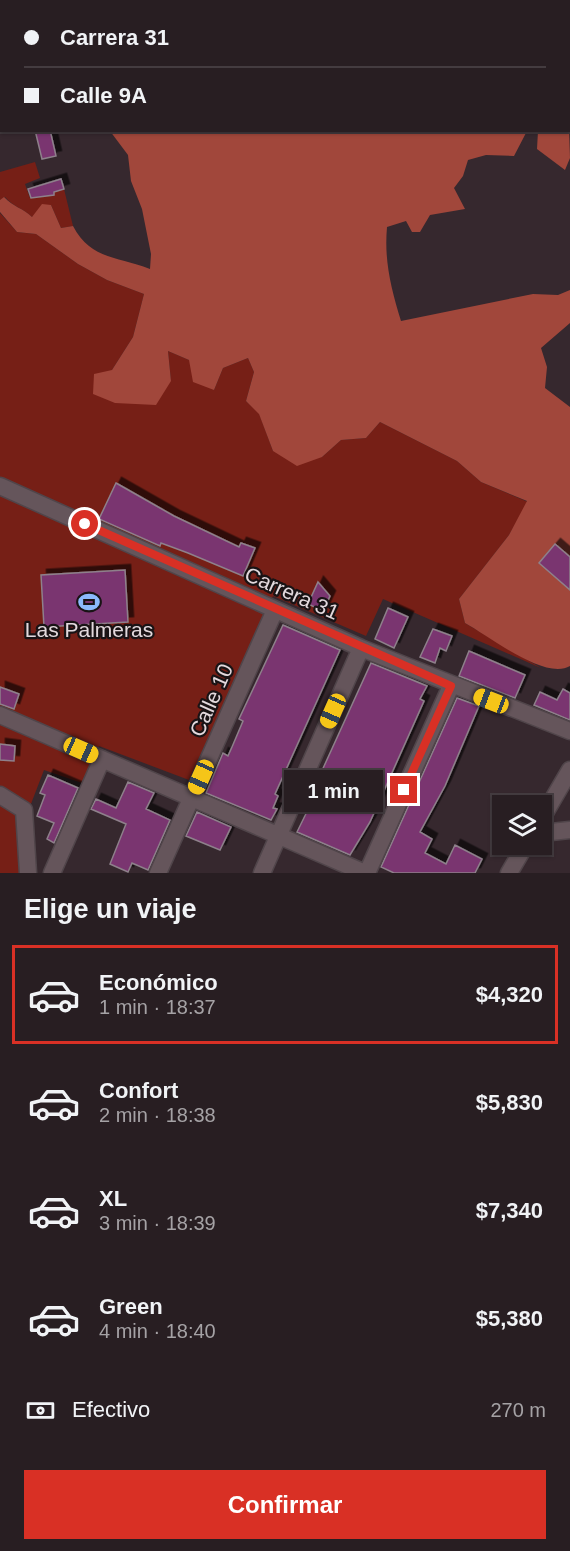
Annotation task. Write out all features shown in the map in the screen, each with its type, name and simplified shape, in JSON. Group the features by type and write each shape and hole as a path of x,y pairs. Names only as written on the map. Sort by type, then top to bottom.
{"street":[{"name":"Carrera 31","path":"0,486 361,648 451,686 570,731"},
{"name":"Calle 10","path":"158,873 275,610"},
{"path":"262,873 361,648"},
{"path":"0,715 366,873 451,686"},
{"path":"52,873 102,759"},
{"path":"552,801 570,770"},
{"path":"0,795 24,810 28,873"},
{"path":"552,832 570,830"},
{"path":"509,873 520,855"}],"shaded area":[{"path":"111,132 526,132 514,156 486,155 468,160 463,176 454,188 465,209 430,215 420,232 412,232 406,221 387,227 387,263 401,321 533,294 558,295 570,290 570,323 541,348 547,367 545,388 570,407 570,666 559,669 532,662 465,623 459,599 509,535 527,501 481,482 457,461 380,422 366,438 341,440 322,457 297,466 273,451 259,414 246,401 254,372 248,358 223,368 214,390 193,382 189,360 168,351 171,381 156,405 115,403 93,394 94,374 112,370 133,337 144,294 107,280 78,264 36,234 17,232 0,212 0,200 4,197 32,217 42,204 51,205 61,228 73,226 80,237 97,251 150,269 151,254 142,209 131,181 128,155"},
{"path":"538,132 569,132 570,158 565,170 537,149"},
{"path":"35,162 40,178 25,184 30,198 54,195 54,192 64,189 73,226 61,228 51,205 32,217 5,197 0,200 0,172"},
{"path":"0,213 17,232 36,234 78,264 107,280 144,294 133,337 112,370 171,381 168,351 189,360 214,390 223,368 248,358 254,372 246,401 259,413 273,451 322,457 341,440 366,438 380,422 457,461 481,482 528,502 509,535 459,599 465,623 541,668 383,599 366,636 273,596 189,780 99,746 82,783 44,770 29,809 33,873 0,873"}],"building":[{"path":"35,132 50,132 56,156 42,159"},
{"path":"61,179 64,189 54,192 54,195 31,198 28,189"},
{"path":"116,483 174,516 239,547 241,543 255,548 243,576 161,543 160,546 99,519"},
{"path":"555,544 570,557 570,590 539,563"},
{"path":"125,570 128,622 44,627 41,575"},
{"path":"318,582 330,596 323,611 308,604"},
{"path":"388,608 408,617 394,648 375,639"},
{"path":"283,625 340,650 275,794 278,796 273,808 277,809 271,820 206,793 223,753 228,756 243,721 239,719"},
{"path":"433,629 452,636 446,651 440,648 435,663 420,657"},
{"path":"469,651 525,675 515,698 459,676"},
{"path":"371,663 427,686 420,699 424,701 370,822 350,855 297,832 324,776 320,775"},
{"path":"0,687 19,694 14,709 0,704"},
{"path":"563,689 570,693 570,720 534,705 540,692 557,700"},
{"path":"457,698 479,706 445,786 420,832 432,839 425,853 446,864 455,845 482,859 475,873 394,873 381,867"},
{"path":"0,744 15,746 14,761 0,760"},
{"path":"48,775 78,788 54,843 47,839 54,823 37,816 45,795 40,793"},
{"path":"128,782 154,793 146,809 170,820 148,870 132,863 128,872 110,864 126,824 91,809 96,799 116,808"},
{"path":"197,812 231,827 220,850 186,836"}],"place":[{"name":"Las Palmeras","path":"89,602"}],"route":[{"path":"85,524 451,686 404,790"}]}
